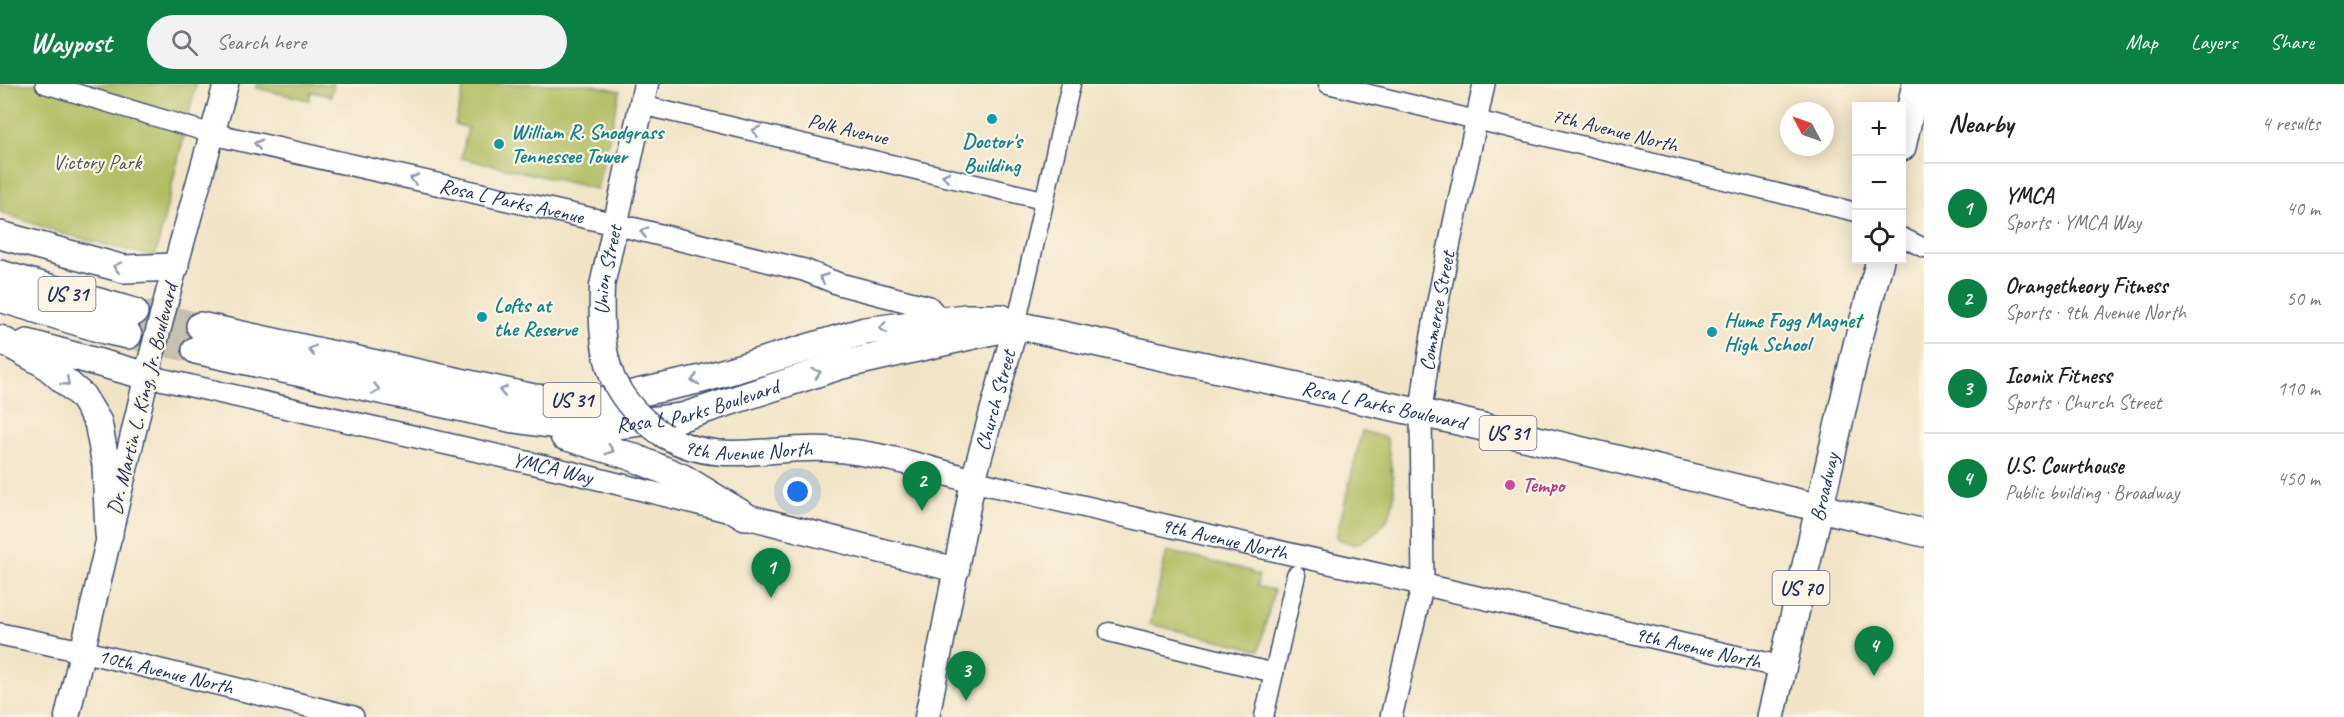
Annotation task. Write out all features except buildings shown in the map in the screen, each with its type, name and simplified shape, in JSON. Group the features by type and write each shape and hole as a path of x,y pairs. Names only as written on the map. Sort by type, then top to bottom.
{"main road":[{"name":"Dr. Martin L. King, Jr. Boulevard","path":"68,717 148,369 226,84"},
{"path":"1906,129 1916,84"},
{"name":"Union Street","path":"644,95 602,285 601,317 603,350 620,394 646,423 664,436"},
{"path":"0,235 172,280"},
{"name":"Broadway","path":"1771,717 1857,345 1879,264"},
{"name":"US 31","path":"0,274 131,324 105,330 0,298"},
{"name":"Rosa L Parks Boulevard","path":"1016,325 843,365 682,417 584,429 514,419 198,338 534,398 596,402 702,379 865,331 940,320 1001,318 1016,325 1421,413 1820,508"},
{"name":"Church Street","path":"927,717 973,481 1016,325"},
{"path":"0,337 148,369"},
{"path":"0,337 45,364 81,396 98,422 106,465 109,534"},
{"path":"514,419 630,456 683,478 745,516"},
{"name":"9th Avenue North","path":"664,436 679,445 717,453 751,454 828,449 885,457 973,481"},
{"name":"US 31","path":"1820,508 1924,533"},
{"name":"YMCA Way","path":"745,516 957,570"}],"street":[{"path":"45,84 213,134"},
{"name":"Church Street","path":"1016,325 1071,84"},
{"name":"7th Avenue North","path":"1328,84 1852,211"},
{"name":"Commerce Street","path":"1391,717 1423,584 1421,413 1444,268 1484,84"},
{"name":"Polk Avenue","path":"644,95 1043,200"},
{"name":"Rosa L Parks Avenue","path":"213,134 615,224 804,270 839,284 928,307 940,320"},
{"path":"1906,239 1924,248"},
{"name":"YMCA Way","path":"148,369 745,516"},
{"name":"9th Avenue North","path":"973,481 1782,667"},
{"path":"1264,717 1296,575"},
{"path":"1109,632 1274,673"},
{"name":"10th Avenue North","path":"0,634 82,651 354,717"}],"green space":[{"name":"Victory Park","path":"0,84 196,84 155,257 63,234 0,212"},
{"path":"257,84 334,84 331,96 311,92 309,100 256,88"},
{"path":"465,84 589,84 620,91 597,189 461,158 468,128 455,124"},
{"path":"1362,431 1387,438 1394,487 1390,513 1383,525 1354,545 1336,538"},
{"path":"1167,551 1251,571 1250,573 1259,575 1257,586 1274,590 1259,650 1150,624"}],"tunnel":[{"path":"134,312 200,326"},
{"path":"128,335 196,350"}],"place":[{"name":"Doctor's Building","path":"992,119"},
{"name":"William R. Snodgrass Tennessee Tower","path":"499,144"},
{"name":"Lofts at the Reserve","path":"482,317"},
{"name":"Hume Fogg Magnet High School","path":"1712,332"},
{"name":"Tempo","path":"1510,485"},
{"name":"Orangetheory Fitness","path":"922,511"},
{"name":"YMCA","path":"771,598"},
{"name":"U.S. Courthouse","path":"1874,676"},
{"name":"Iconix Fitness","path":"966,701"}]}
